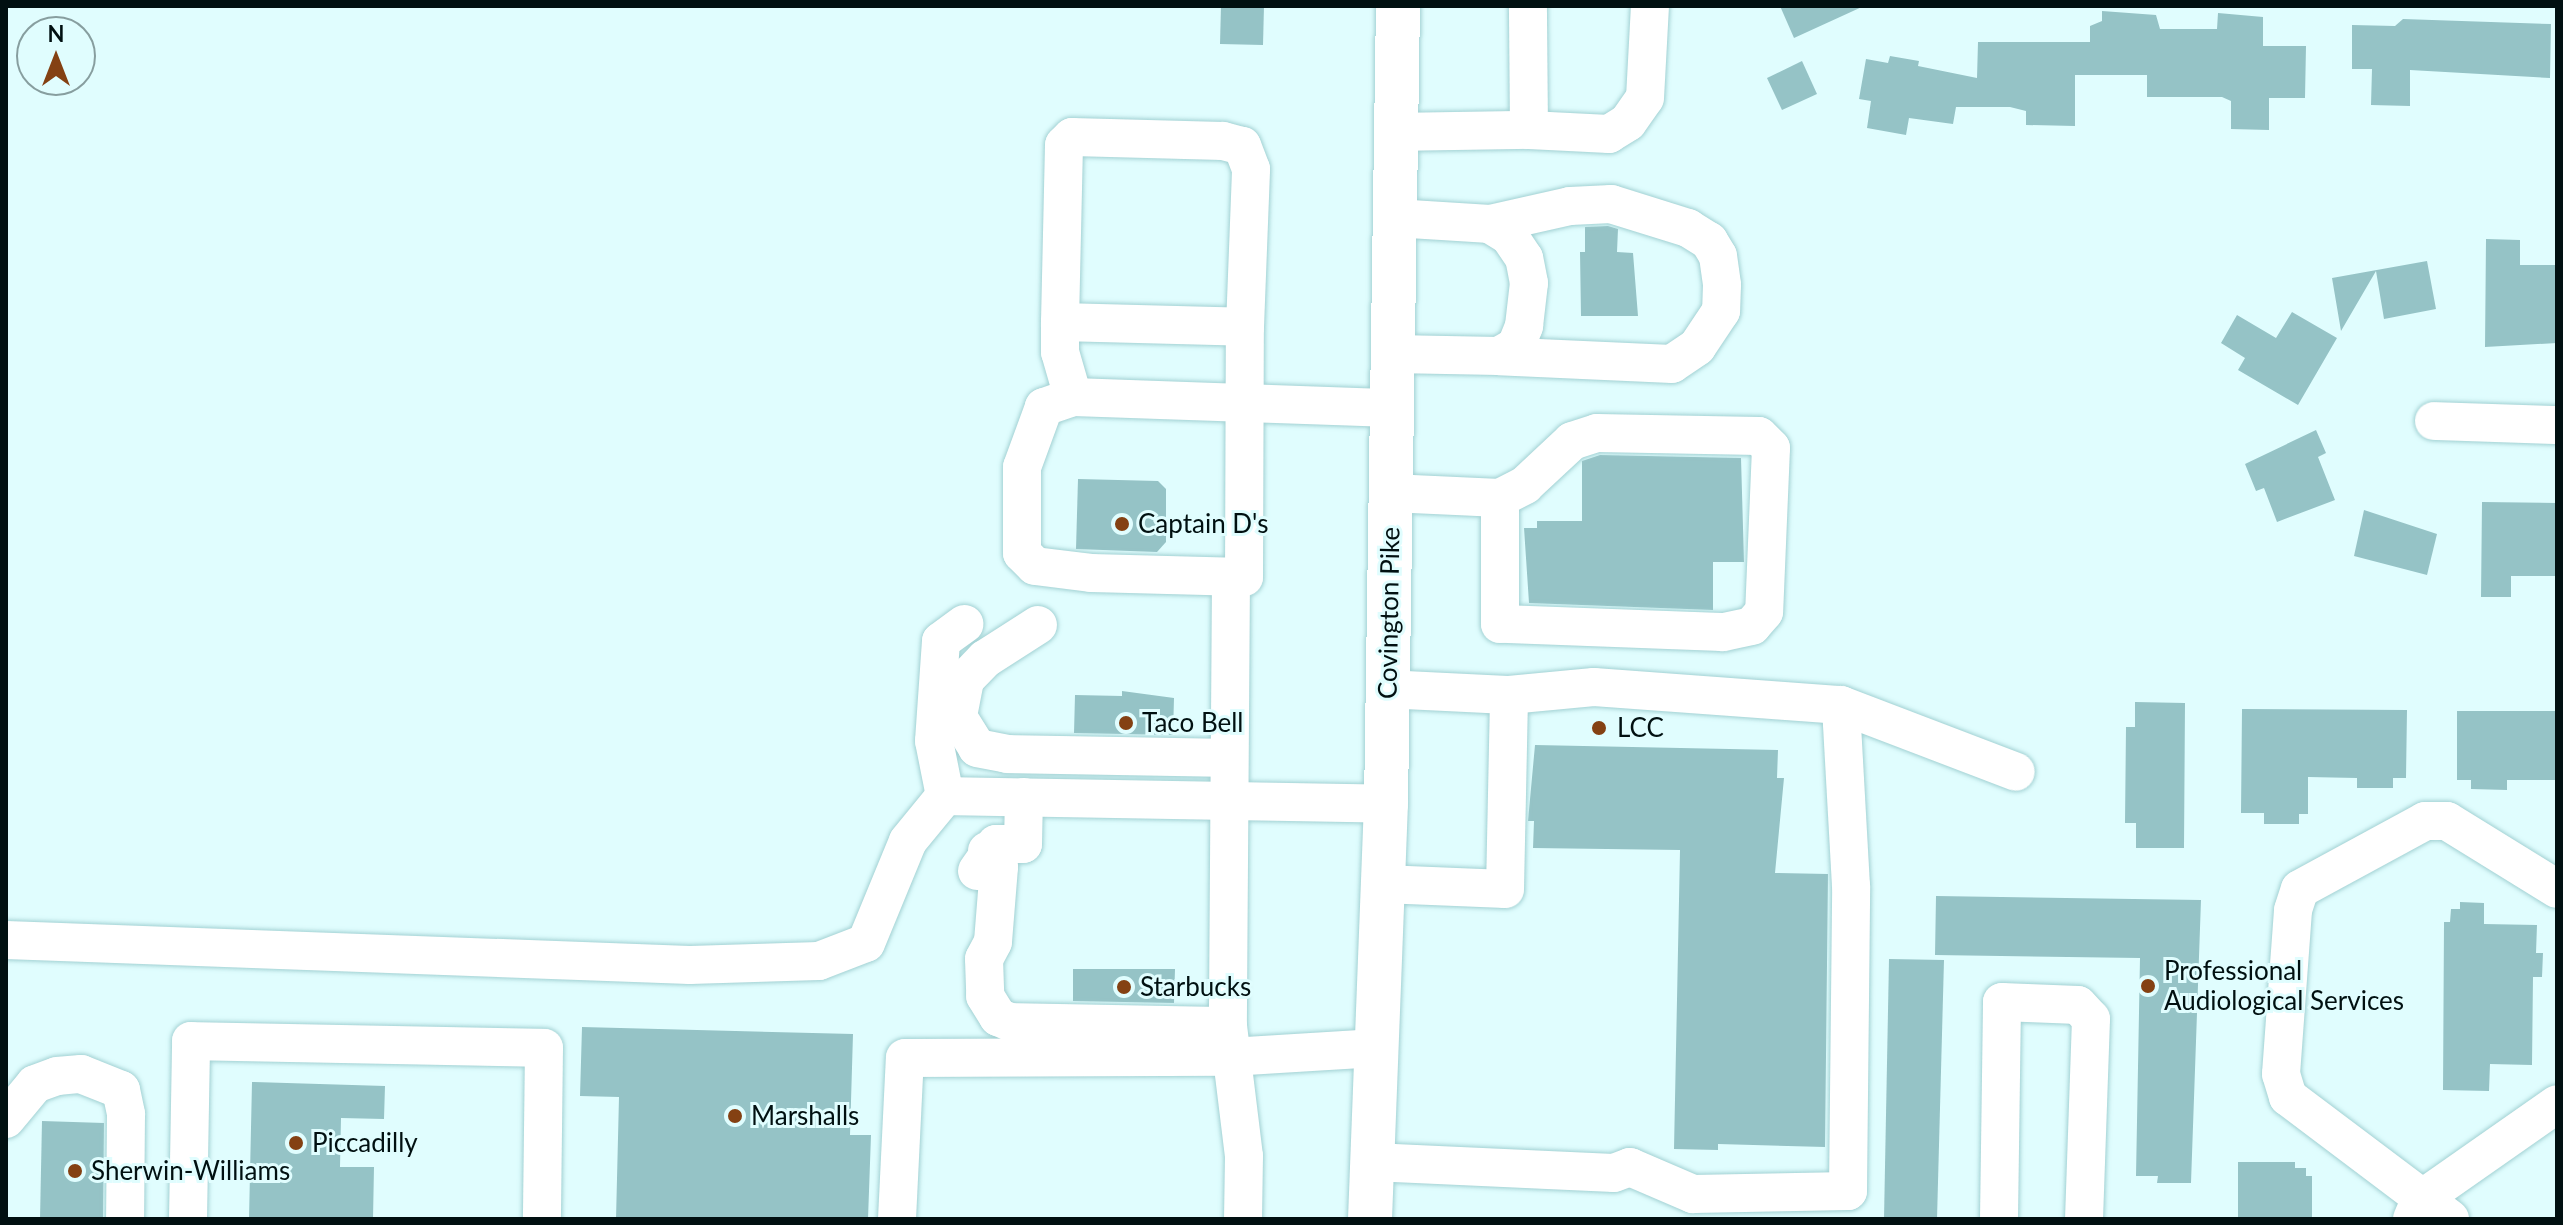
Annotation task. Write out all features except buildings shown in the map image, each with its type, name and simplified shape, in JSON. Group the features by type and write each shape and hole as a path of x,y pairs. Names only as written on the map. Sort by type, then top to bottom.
{"main road":[{"name":"Covington Pike","path":"1370,1219 1386,804 1398,6"}],"street":[{"path":"1528,6 1529,130"},
{"path":"1396,132 1529,130 1609,134 1628,122 1645,98 1650,6"},
{"path":"1073,397 1060,352 1064,145 1072,137 1223,141 1242,146 1251,169 1243,403 1244,577 1091,573 1035,566 1022,553 1022,467 1044,407 1073,397 1243,403 1392,408"},
{"path":"1393,354 1672,364 1697,347 1721,311 1718,256 1709,241 1688,228 1611,204 1570,206 1490,224 1394,218"},
{"path":"1490,224 1509,236 1524,258 1529,283 1524,326 1516,346 1499,356"},
{"path":"1060,322 1245,327"},
{"path":"2434,421 2557,425"},
{"path":"1390,493 1500,498 1525,485 1572,441 1597,433 1759,436 1771,448 1764,612 1752,626 1723,632 1500,624 1500,498"},
{"path":"1231,576 1229,1042 1244,1156 1243,1219"},
{"path":"945,796 934,741 941,641 964,624"},
{"path":"1038,625 985,659 965,680 958,717 977,748 1021,754 1228,758"},
{"path":"1388,689 1509,695 1594,687 1841,705 2016,772"},
{"path":"1383,884 1505,889 1509,695"},
{"path":"1372,1162 1614,1173 1630,1167 1693,1194 1814,1205 1848,1191 1851,886 1841,705"},
{"path":"945,796 1386,804"},
{"path":"6,940 690,965 819,961 866,943 908,841 945,796"},
{"path":"1024,797 1005,847 977,868 974,941 984,959 989,1008 1010,1022 1229,1042 1377,1048"},
{"path":"2557,889 2447,821 2425,821 2300,889 2293,910 2281,1074 2288,1097 2427,1213 2557,1104"},
{"path":"1999,1219 2002,1002 2078,1005 2091,1019 2084,1219"},
{"path":"188,1219 191,1041 544,1048 542,1219"},
{"path":"897,1219 905,1058 1229,1042"},
{"path":"6,1119 35,1084 57,1076 81,1074 121,1090 126,1114 125,1219"}],"place":[{"name":"Captain D's","path":"1122,524"},
{"name":"Taco Bell","path":"1126,723"},
{"name":"LCC","path":"1599,728"},
{"name":"Professional Audiological Services","path":"2148,986"},
{"name":"Starbucks","path":"1124,987"},
{"name":"Marshalls","path":"735,1116"},
{"name":"Piccadilly","path":"296,1143"},
{"name":"Sherwin-Williams","path":"75,1171"}]}
